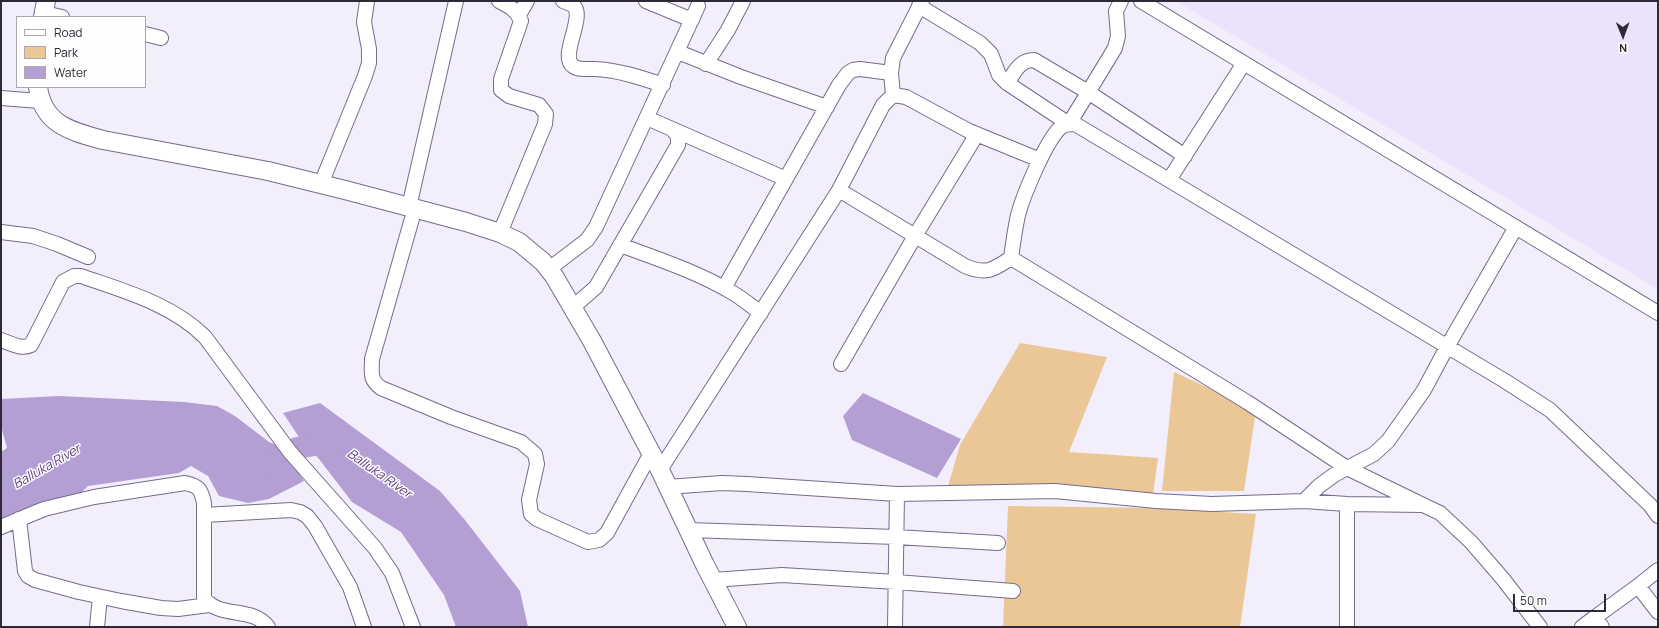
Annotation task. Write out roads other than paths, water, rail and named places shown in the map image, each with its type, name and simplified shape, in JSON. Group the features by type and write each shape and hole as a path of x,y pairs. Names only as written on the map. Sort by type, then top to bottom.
{"main road":[{"path":"39,94 51,117 63,127 81,134 103,140 268,172 321,184 466,222 500,233 519,242 543,262 592,341 660,470 667,487 737,627"}],"street":[{"path":"321,184 369,63 364,22 367,1"},
{"path":"456,1 412,207 372,359 372,374 374,382 381,388 451,417 521,442 529,447 535,454 537,464 529,500 531,514 537,519 588,542 599,540 607,533 651,453"},
{"path":"499,1 513,8 519,15 521,21 500,79 502,90 509,96 539,105 546,114 545,124 500,233"},
{"path":"519,15 527,1"},
{"path":"562,1 573,6 575,9 575,21 568,57 572,66 579,69 611,70 626,73 663,85"},
{"path":"646,1 692,20"},
{"path":"706,64 728,30 743,1"},
{"path":"1069,124 1115,48 1118,36 1116,11 1120,1"},
{"path":"1141,1 1658,313"},
{"path":"893,95 891,73 893,58 920,4 980,43 991,54 999,75 1007,83 1069,124"},
{"path":"548,270 587,240 596,228 698,6"},
{"path":"44,10 59,16"},
{"path":"146,34 161,38"},
{"path":"678,52 706,64 827,107"},
{"path":"1007,83 1020,64 1027,60 1034,60 1088,92 1185,156"},
{"path":"1168,180 1244,63"},
{"path":"724,288 839,86 848,73 860,69 891,73"},
{"path":"1,98 39,94"},
{"path":"893,95 906,97 977,134 1040,160"},
{"path":"660,470 839,190 883,105 893,95"},
{"path":"647,118 786,179"},
{"path":"839,190 965,266 977,271 989,271 1011,258 1018,214 1040,160 1061,127 1069,124 1076,124 1550,410 1650,505 1658,516"},
{"path":"572,308 596,287 678,145 678,136 672,129"},
{"path":"841,364 914,236 977,134"},
{"path":"1304,501 1319,486 1347,468 1374,454 1388,441 1424,390 1516,227"},
{"path":"1,232 33,236 88,257"},
{"path":"620,245 673,264 724,288 760,313"},
{"path":"1011,258 1247,402 1347,468 1440,513 1471,542 1503,579 1540,627"},
{"path":"1,340 21,347 31,345 63,282 74,276 81,276 138,296 177,316 196,328 205,337 290,452 375,548 392,573 413,627"},
{"path":"1,527 44,508 94,497 185,483 196,486 202,492 204,514 204,598 209,605 217,609 251,615 262,620 268,627"},
{"path":"667,487 722,483 897,494 1055,491 1156,501 1212,504 1304,501 1347,504 1423,504"},
{"path":"895,627 897,494"},
{"path":"1347,504 1347,627"},
{"path":"204,514 291,510 300,512 307,516 316,526 350,587 364,627"},
{"path":"18,519 25,571 28,576 79,592 161,608 178,609 209,605"},
{"path":"689,530 896,537 998,543"},
{"path":"1582,627 1598,623 1638,586 1658,570"},
{"path":"713,580 782,575 1013,591"},
{"path":"1638,586 1658,612"},
{"path":"98,627 100,596"}],"water":[{"path":"863,393 961,439 937,478 852,440 843,416"},
{"path":"59,396 184,402 217,406 235,416 269,442 281,447 304,481 269,499 248,503 219,496 208,476 191,466 179,473 88,486 75,499 1,524 1,452 7,448 1,426 1,399"},
{"path":"320,403 440,491 465,520 520,591 528,627 456,627 444,595 401,532 352,502 319,459 301,440 283,413"}],"waterway":[{"name":"Balluka River","path":"272,464 297,448 320,444 336,446"}]}
